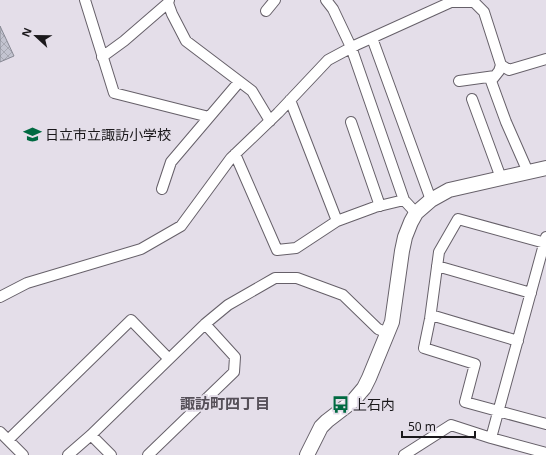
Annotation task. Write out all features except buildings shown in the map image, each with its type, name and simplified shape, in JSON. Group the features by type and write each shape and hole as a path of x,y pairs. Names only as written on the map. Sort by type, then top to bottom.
{"street":[{"path":"85,0 114,93 209,117"},
{"path":"266,11 275,0"},
{"path":"326,0 333,9 351,47 404,200 416,213"},
{"path":"0,297 27,283 140,249 181,226 235,154 270,121 328,60 351,47 451,2 474,1 484,12 501,65 499,71 491,81 506,122 528,172"},
{"path":"102,57 124,42 169,2 172,14 186,41 252,91 270,121"},
{"path":"372,38 431,200"},
{"path":"501,65 509,70 546,59"},
{"path":"459,81 495,76"},
{"path":"162,189 171,162 239,82"},
{"path":"290,100 337,221"},
{"path":"472,100 501,178"},
{"path":"351,122 380,206"},
{"path":"235,154 277,250 296,248 337,221 380,206 404,200"},
{"path":"307,455 321,428 327,421 353,401 364,388 388,333 396,304 405,237 416,213 431,200 449,190 546,168"},
{"path":"491,438 498,411 518,341 545,240 458,219 439,252 431,315 424,348 475,364 465,402 498,411 546,424"},
{"path":"437,266 531,293"},
{"path":"68,455 91,435 205,324 228,304 275,278 297,278 343,296 378,329 388,333"},
{"path":"431,315 518,341"},
{"path":"8,440 131,320 169,359"},
{"path":"148,455 234,372 235,356 205,324"},
{"path":"404,455 451,425 546,453"},
{"path":"0,432 23,455"},
{"path":"91,435 111,455"}],"place":[{"name":"日立市立諏訪小学校","path":"32,134"},
{"name":"上石内","path":"340,404"}],"district":[{"name":"諏訪町四丁目","path":"225,403"}]}
